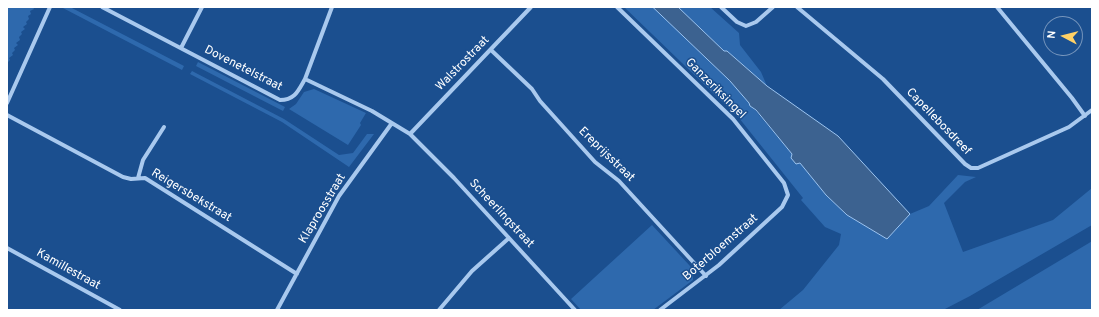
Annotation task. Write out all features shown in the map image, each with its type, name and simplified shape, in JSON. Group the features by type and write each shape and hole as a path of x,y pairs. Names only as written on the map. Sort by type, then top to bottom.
{"street":[{"path":"7,103 50,7"},
{"name":"Dovenetelstraat","path":"102,7 280,100 288,100 296,94 305,79 332,7"},
{"path":"181,48 202,7"},
{"name":"Walstrostraat","path":"410,134 531,7"},
{"name":"Ganzeriksingel","path":"617,7 733,119 784,183 788,195"},
{"path":"721,7 737,22 746,26 756,22 773,7"},
{"name":"Capellebosdreef","path":"797,7 883,79 964,164 971,168 978,168 1069,127 1085,116"},
{"path":"997,7 1085,116 1092,110"},
{"name":"Ereprijsstraat","path":"491,50 532,89 540,101 591,158 619,181 706,276"},
{"path":"305,79 372,111 410,134"},
{"name":"Reigersbekstraat","path":"7,115 123,177 131,179 145,178 297,274"},
{"name":"Klaproosstraat","path":"278,310 339,196 392,123"},
{"path":"138,178 143,160 164,126"},
{"name":"Scheerlingstraat","path":"410,134 454,178 575,310"},
{"name":"Boterbloemstraat","path":"660,310 720,265 782,207 788,195"},
{"path":"439,310 472,271 509,238"},
{"name":"Kamillestraat","path":"7,248 120,310"}],"shaded area":[{"path":"7,7 33,7 34,9 30,11 31,14 28,16 29,19 26,22 27,24 23,27 25,29 21,32 22,34 19,37 20,40 16,43 18,45 14,48 15,50 12,53 13,55 9,58 10,60 7,63"},
{"path":"61,7 70,7 184,66 182,70"},
{"path":"624,7 653,7 730,81 792,154 791,157 800,163 826,195 847,215 887,239 910,214 929,206 958,175 976,177 965,182 944,203 963,252 1053,220 1092,188 1092,225 970,296 943,310 779,310 803,290 839,245 841,234 825,227 801,200 803,198 739,118"},
{"path":"653,7 678,7 724,51 727,51 767,86 838,136 910,214 887,239 847,215 826,195 800,163 796,164 791,158 792,154 730,81"},
{"path":"678,7 710,7 739,33 740,45 761,72 767,86 727,51 724,51"},
{"path":"198,62 285,107 283,111 196,66"},
{"path":"192,71 284,119 339,155 353,153 367,134 374,134 349,167 282,122 190,74"},
{"path":"314,89 366,113 360,123 361,125 348,145 289,109 296,104 304,92"},
{"path":"652,225 690,266 693,271 693,280 653,310 581,310 571,299"},
{"path":"1092,241 1092,310 977,310 1089,243"}]}
